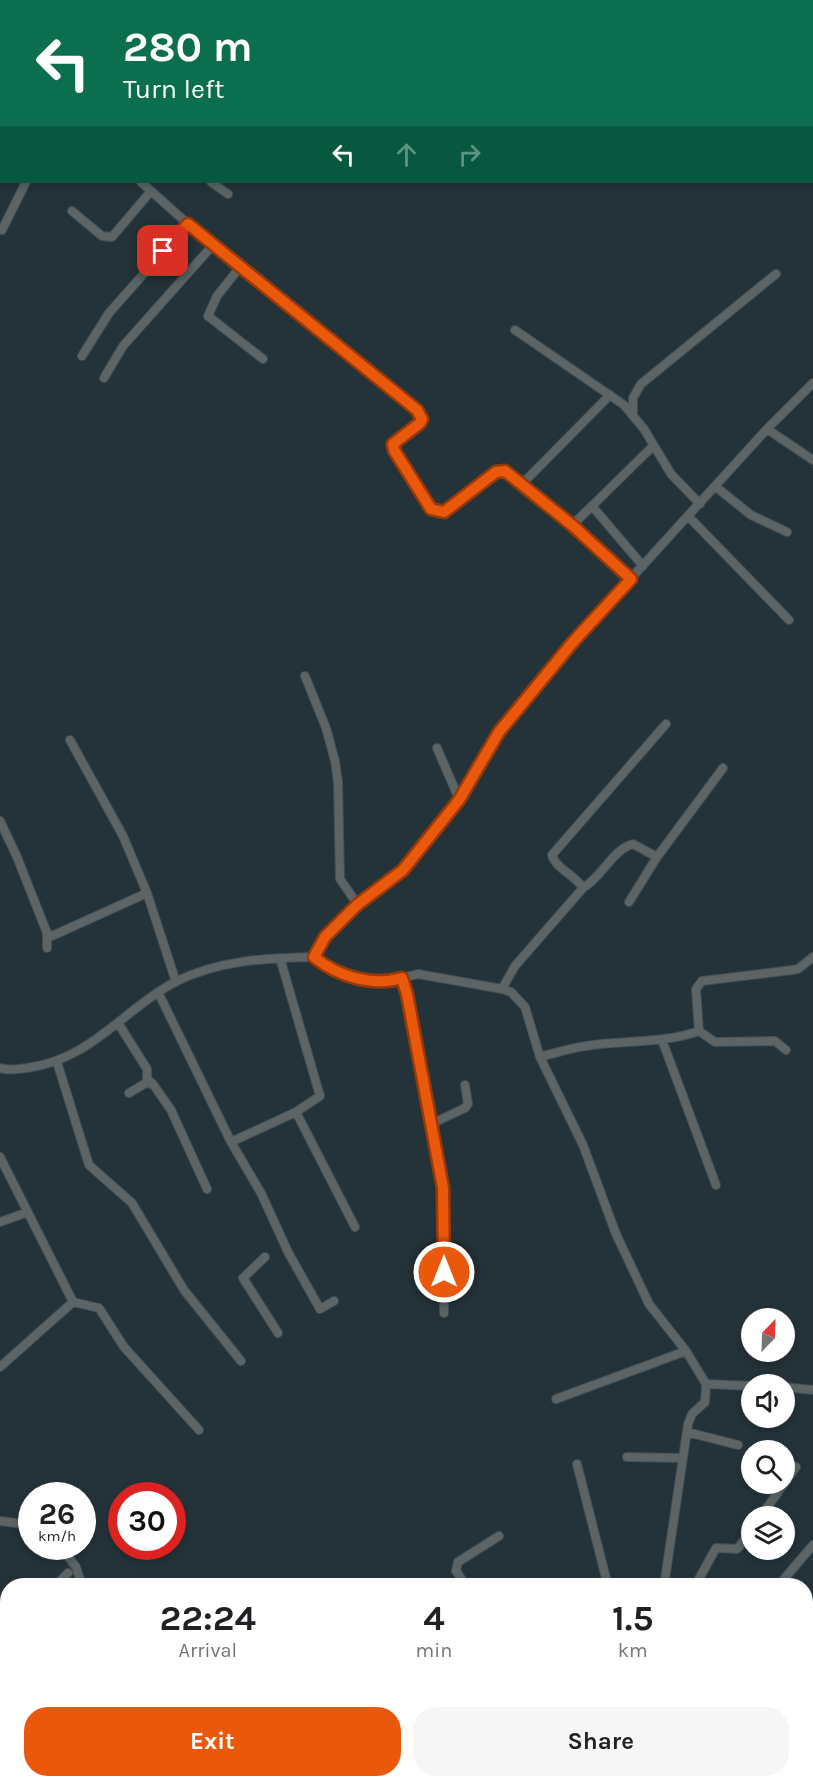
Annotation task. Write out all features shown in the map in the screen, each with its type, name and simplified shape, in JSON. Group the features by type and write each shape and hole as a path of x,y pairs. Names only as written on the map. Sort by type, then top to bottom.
{"street":[{"path":"2,230 26,183"},
{"path":"142,183 213,245 420,414 420,423 393,444 394,450 431,509 444,512 501,470 523,483 631,579"},
{"path":"212,183 228,194"},
{"path":"72,211 102,236 112,237 151,191"},
{"path":"82,356 109,313 188,224"},
{"path":"104,378 123,346 213,245"},
{"path":"240,267 217,296 208,316 263,359"},
{"path":"633,413 633,398 641,384 776,274"},
{"path":"515,330 633,413 670,474 700,504"},
{"path":"314,957 325,937 357,905 403,870 459,800 499,732 573,642 768,429 813,384"},
{"path":"523,483 610,395"},
{"path":"768,429 813,460"},
{"path":"572,525 653,446"},
{"path":"716,487 751,515 787,532"},
{"path":"592,506 643,566"},
{"path":"689,517 789,620"},
{"path":"305,676 326,728 335,761 338,782 340,879 357,905"},
{"path":"583,888 574,876 555,863 552,855 666,724"},
{"path":"70,740 123,836 147,893 176,982"},
{"path":"437,747 459,800"},
{"path":"629,902 657,857 723,768"},
{"path":"0,821 47,933 46,948"},
{"path":"502,989 515,966 583,888 627,846 639,846 657,857"},
{"path":"47,933 57,936 147,893"},
{"path":"0,1068 8,1070 57,1062 73,1056 176,982 246,959 314,957 325,967 373,983 418,974 511,992 525,1007 540,1057 583,1145 616,1234 649,1304 686,1351 706,1384 705,1402 692,1414 687,1432 665,1578"},
{"path":"699,1030 696,989 702,981 798,969 813,957"},
{"path":"231,1142 296,1112 320,1096 280,958"},
{"path":"402,978 407,994 443,1188 444,1313"},
{"path":"159,994 231,1142 261,1193 288,1252 320,1309 334,1301"},
{"path":"118,1023 147,1069 147,1079 171,1110 207,1189"},
{"path":"540,1057 585,1046 662,1040 699,1030 715,1041 775,1041 786,1050"},
{"path":"662,1040 716,1185"},
{"path":"57,1062 89,1165 132,1203 184,1290 241,1361"},
{"path":"129,1093 146,1083 153,1084"},
{"path":"431,1124 465,1108 468,1104 465,1085"},
{"path":"296,1112 355,1227"},
{"path":"0,1157 73,1302"},
{"path":"0,1222 28,1212"},
{"path":"265,1257 243,1278 278,1333"},
{"path":"0,1366 73,1302"},
{"path":"73,1302 99,1308 124,1347 199,1430"},
{"path":"556,1399 686,1351"},
{"path":"706,1384 741,1386"},
{"path":"795,1388 813,1390"},
{"path":"687,1432 738,1444"},
{"path":"627,1457 682,1458"},
{"path":"577,1464 606,1578"},
{"path":"769,1506 796,1467"},
{"path":"0,1521 18,1523"},
{"path":"461,1578 456,1571 458,1562 499,1536"},
{"path":"699,1578 716,1548 737,1549 741,1544"},
{"path":"785,1578 813,1545"},
{"path":"70,1560 79,1578"},
{"path":"63,1578 68,1573"}],"route":[{"path":"163,251 188,224 417,410 422,419 420,423 393,444 394,450 431,509 444,512 496,472 505,471 523,483 572,525 624,576 631,579 573,642 499,732 459,800 403,870 357,905 325,937 314,957 325,967 373,983 402,978 407,994 443,1188 444,1272"}]}
